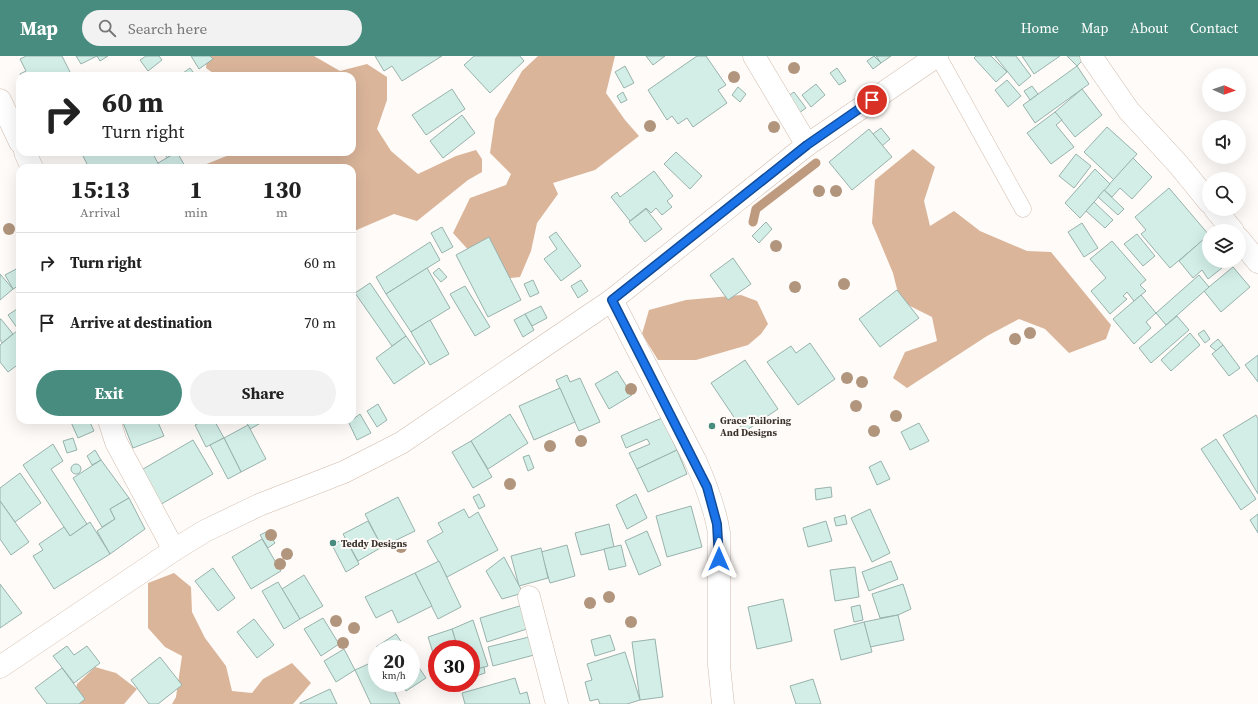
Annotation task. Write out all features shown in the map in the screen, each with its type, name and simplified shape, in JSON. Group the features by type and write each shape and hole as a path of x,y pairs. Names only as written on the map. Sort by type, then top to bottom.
{"street":[{"path":"754,56 807,145"},
{"path":"0,667 174,550 205,531 259,505 344,472 401,443 612,300 807,145 937,56"},
{"path":"1091,56 1129,111 1178,164 1202,193"},
{"path":"0,100 16,134"},
{"path":"1221,216 1227,224"},
{"path":"1246,247 1258,262"},
{"path":"612,300 696,462 707,487 716,515 719,533 719,666 723,704"},
{"path":"110,424 116,442 174,550"},
{"path":"529,597 557,704"}],"lane":[{"path":"937,56 1023,209"}],"shaded area":[{"path":"207,56 314,56 340,71 367,64 387,77 387,100 377,129 391,151 418,174 456,156 476,150 482,159 482,172 468,180 417,221 394,214 356,230 356,164 206,164 226,156 356,156 356,72 212,72 206,68"},
{"path":"538,56 615,56 606,93 625,120 639,136 595,170 553,183 558,194 537,223 531,251 520,277 502,279 472,254 453,233 470,198 506,185 511,174 490,153 495,119 522,71"},
{"path":"913,149 935,167 924,201 930,226 954,211 980,231 1027,251 1051,252 1111,325 1106,339 1069,353 1045,329 1019,319 987,336 907,388 893,378 905,352 937,341 932,317 900,301 893,273 872,223 875,180"},
{"path":"741,295 757,301 768,324 761,334 748,345 696,360 658,360 642,334 649,310 686,300"},
{"path":"174,573 191,587 192,612 205,638 226,666 232,691 252,693 263,679 292,663 311,683 293,704 172,704 176,697 182,656 165,647 148,628 148,583"},
{"path":"95,667 116,673 137,689 124,704 73,704 77,684"}],"building":[{"path":"26,56 62,56 70,72 24,72 26,71 20,59"},
{"path":"76,56 97,56 81,64"},
{"path":"97,56 108,56 100,61"},
{"path":"146,56 159,56 162,60 148,71 140,60"},
{"path":"191,56 210,56 213,59 199,69"},
{"path":"375,56 442,56 402,81 392,66 384,71"},
{"path":"474,56 520,56 524,61 490,93 464,65"},
{"path":"646,56 665,56 653,65"},
{"path":"697,56 706,56 726,85 718,90 727,103 693,127 687,118 678,124 672,116 667,120 648,90"},
{"path":"874,56 881,63 873,69 867,61"},
{"path":"876,56 891,56 881,63"},
{"path":"976,56 991,56 1007,72 996,82 974,58"},
{"path":"995,56 1016,56 1031,76 1019,86"},
{"path":"1022,56 1060,56 1034,74"},
{"path":"1067,56 1079,56 1083,60 1077,66"},
{"path":"625,66 634,83 624,88 615,72"},
{"path":"1077,66 1089,84 1035,123 1023,105"},
{"path":"190,68 193,72 184,72"},
{"path":"837,68 846,81 839,85 830,73"},
{"path":"1007,80 1021,96 1008,107 995,90"},
{"path":"816,84 825,95 811,107 802,95"},
{"path":"1032,86 1038,94 1030,100 1024,91"},
{"path":"738,87 746,94 740,102 732,95"},
{"path":"452,89 465,109 426,135 412,115"},
{"path":"1082,89 1102,115 1075,137 1055,112"},
{"path":"623,92 627,100 621,103 617,96"},
{"path":"794,92 806,108 796,115 784,99"},
{"path":"1055,112 1062,120 1056,125 1074,147 1051,164 1027,133"},
{"path":"462,115 475,133 443,158 430,141"},
{"path":"1107,127 1137,154 1114,180 1084,152"},
{"path":"881,128 890,139 882,146 873,134"},
{"path":"869,129 892,157 852,190 829,162"},
{"path":"676,152 702,176 690,189 664,164"},
{"path":"1076,154 1091,166 1074,188 1059,176"},
{"path":"83,156 154,156 158,164 87,164"},
{"path":"170,156 179,156 184,164 158,164"},
{"path":"1133,158 1152,177 1132,199 1120,188 1112,197 1104,190"},
{"path":"1095,169 1110,184 1080,218 1065,203"},
{"path":"654,171 673,196 667,201 672,207 662,215 656,208 651,213 646,208 630,221 611,197 617,192 620,197"},
{"path":"1169,188 1202,227 1202,241 1170,268 1141,234 1146,230 1135,217"},
{"path":"1104,190 1124,209 1118,215 1098,197"},
{"path":"1094,202 1113,220 1105,228 1086,211"},
{"path":"646,209 662,229 645,242 629,222"},
{"path":"766,222 772,229 759,243 752,236"},
{"path":"1082,223 1098,248 1084,257 1068,232"},
{"path":"442,227 453,247 442,253 431,233"},
{"path":"556,232 581,266 561,281 544,259 557,249 549,237"},
{"path":"1137,234 1155,256 1143,266 1124,244"},
{"path":"489,237 521,300 488,317 456,255"},
{"path":"1112,241 1146,280 1140,285 1146,291 1134,301 1127,292 1123,296 1127,299 1110,314 1091,291 1106,278 1090,259"},
{"path":"1202,241 1202,268 1222,268 1208,279 1202,270 1193,278 1179,261"},
{"path":"430,242 440,260 386,294 376,277"},
{"path":"733,258 751,284 728,300 710,275"},
{"path":"427,268 450,308 411,332 386,294"},
{"path":"439,268 447,277 441,282 433,273"},
{"path":"1232,268 1234,268 1250,287 1221,312 1204,291"},
{"path":"16,269 16,287 13,289 5,275"},
{"path":"0,274 13,289 0,300"},
{"path":"1199,275 1209,287 1166,325 1156,313"},
{"path":"533,280 539,293 530,297 524,284"},
{"path":"581,280 588,291 578,298 571,286"},
{"path":"370,283 406,336 392,346 356,292"},
{"path":"465,286 490,327 475,336 450,294"},
{"path":"897,290 919,318 880,347 859,319"},
{"path":"1141,295 1156,313 1146,322 1151,328 1134,344 1113,319"},
{"path":"541,306 547,318 532,326 525,314"},
{"path":"16,310 16,326 8,315"},
{"path":"525,314 534,330 523,337 514,320"},
{"path":"1177,316 1189,330 1151,363 1139,348"},
{"path":"0,319 13,334 2,343 0,339"},
{"path":"430,320 449,354 430,365 411,332"},
{"path":"1204,330 1210,339 1205,343 1198,334"},
{"path":"16,332 16,366 8,372 0,362 0,345"},
{"path":"1190,333 1200,345 1171,371 1161,360"},
{"path":"406,336 425,363 394,384 376,358"},
{"path":"1218,339 1223,345 1216,351 1210,346"},
{"path":"810,343 835,379 798,405 767,362 791,346 796,353"},
{"path":"1223,345 1240,368 1229,376 1212,354"},
{"path":"1258,355 1258,382 1245,365"},
{"path":"745,360 778,409 744,432 711,383"},
{"path":"617,371 632,395 609,409 595,384"},
{"path":"567,375 570,382 580,378 600,422 579,431 556,380"},
{"path":"560,388 575,422 534,440 519,406"},
{"path":"378,404 387,420 377,427 367,411"},
{"path":"360,414 371,433 357,440 349,424 356,424 356,417"},
{"path":"510,414 528,443 488,469 471,441"},
{"path":"1256,415 1258,419 1258,494 1223,435"},
{"path":"662,418 677,450 637,469 629,453 650,444 647,439 626,448 621,436"},
{"path":"919,423 929,441 910,450 901,432"},
{"path":"72,424 91,424 94,431 78,438"},
{"path":"124,424 159,424 164,436 133,448"},
{"path":"216,424 224,438 206,447 195,425"},
{"path":"247,424 259,424 250,429"},
{"path":"248,425 266,459 241,472 224,438"},
{"path":"73,438 77,450 67,453 63,441"},
{"path":"224,438 241,472 228,479 210,445"},
{"path":"1216,439 1256,499 1241,510 1201,449"},
{"path":"193,440 213,474 158,506 138,472"},
{"path":"471,441 492,477 473,488 452,452"},
{"path":"53,444 63,461 51,469 87,524 70,536 23,465"},
{"path":"95,450 101,460 92,465 87,456"},
{"path":"677,450 687,474 648,492 637,469"},
{"path":"529,455 534,468 528,471 523,457"},
{"path":"101,460 129,498 110,509 115,519 102,527 73,478"},
{"path":"881,461 890,479 877,485 869,467"},
{"path":"76,464 81,469 76,474 71,469"},
{"path":"20,473 41,503 15,522 0,501 0,488"},
{"path":"831,487 832,497 816,500 815,489"},
{"path":"479,494 485,506 479,509 473,497"},
{"path":"636,494 647,518 627,529 616,505"},
{"path":"398,497 415,531 382,547 365,514"},
{"path":"129,498 145,529 110,554 97,531 115,519 110,509"},
{"path":"0,501 29,542 11,555 0,539"},
{"path":"691,506 702,547 667,557 656,516"},
{"path":"464,509 469,518 478,512 498,550 447,577 427,541 443,532 438,523"},
{"path":"870,509 890,553 872,562 851,518"},
{"path":"1258,514 1258,533 1250,520"},
{"path":"845,515 847,524 836,526 834,518"},
{"path":"368,521 382,547 358,561 343,534"},
{"path":"826,521 832,541 808,547 803,528"},
{"path":"90,522 110,554 54,589 33,556 43,550 39,544 64,527 70,536"},
{"path":"609,524 614,547 581,555 575,533"},
{"path":"268,531 275,543 268,548 260,535"},
{"path":"647,531 661,565 639,575 625,541"},
{"path":"345,538 359,564 346,572 332,545"},
{"path":"262,539 281,571 251,589 232,557"},
{"path":"567,545 575,576 550,583 541,552"},
{"path":"621,545 626,566 609,570 604,549"},
{"path":"541,548 548,578 519,586 511,556"},
{"path":"504,557 523,593 502,599 486,571"},
{"path":"439,561 461,607 438,619 415,573"},
{"path":"891,561 898,579 869,591 862,572"},
{"path":"855,567 859,597 835,601 830,570"},
{"path":"213,568 235,598 218,611 195,581"},
{"path":"415,573 432,606 398,623 392,610 376,618 365,597"},
{"path":"304,575 323,606 300,619 282,589"},
{"path":"278,582 300,619 284,629 262,591"},
{"path":"0,584 22,613 0,628"},
{"path":"903,584 911,609 898,615 880,618 872,594"},
{"path":"783,599 792,641 757,649 748,607"},
{"path":"526,604 533,627 487,642 480,618"},
{"path":"860,605 863,620 854,622 851,607"},
{"path":"898,615 904,640 870,647 864,622"},
{"path":"323,618 339,644 321,656 304,629"},
{"path":"254,619 274,645 257,658 237,632"},
{"path":"473,620 480,640 455,640 452,629"},
{"path":"864,622 872,652 841,660 834,630"},
{"path":"452,629 455,640 429,640 428,637"},
{"path":"396,634 400,640 387,640"},
{"path":"610,635 615,650 595,656 591,640"},
{"path":"529,637 534,655 493,666 488,647"},
{"path":"655,639 663,697 640,700 632,642"},
{"path":"480,641 488,666 480,668"},
{"path":"67,646 74,655 87,646 100,663 74,683 53,656"},
{"path":"344,649 355,670 336,682 324,661"},
{"path":"625,652 640,700 627,704 600,704 598,699 590,701 585,682 592,680 587,664"},
{"path":"160,657 182,685 158,704 149,704 131,680"},
{"path":"368,664 368,692 395,692 400,704 371,704 355,670"},
{"path":"484,667 485,673 480,675 480,668"},
{"path":"62,668 85,699 79,704 47,704 35,688"},
{"path":"420,669 426,678 420,682"},
{"path":"515,678 520,694 527,692 530,704 465,704 462,693 480,692 480,688"},
{"path":"813,679 821,704 796,704 790,686"},
{"path":"330,689 337,704 300,704 300,703"}],"waterway":[{"path":"753,222 756,209 816,163"}],"place":[{"name":"Grace Tailoring And Designs","path":"712,426"},
{"name":"Teddy Designs","path":"333,543"}],"route":[{"path":"719,559 719,533 716,515 707,487 696,462 612,300 807,145 872,100"}]}
